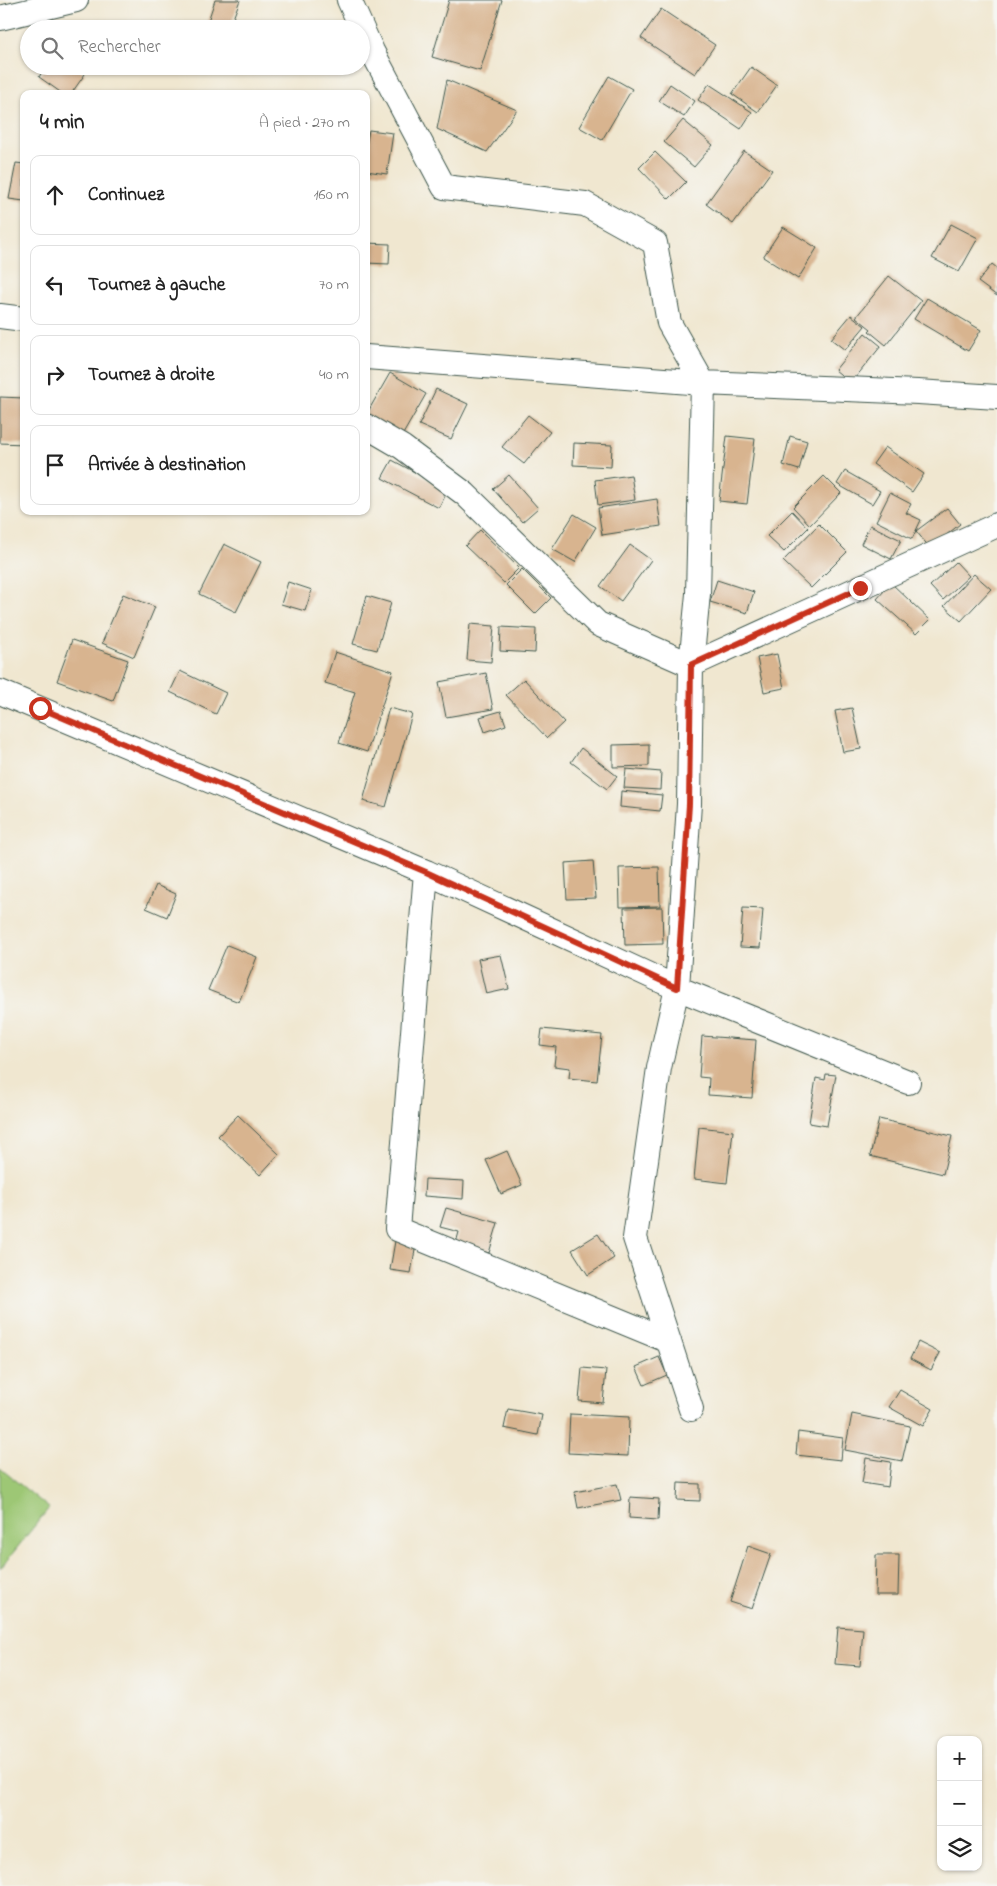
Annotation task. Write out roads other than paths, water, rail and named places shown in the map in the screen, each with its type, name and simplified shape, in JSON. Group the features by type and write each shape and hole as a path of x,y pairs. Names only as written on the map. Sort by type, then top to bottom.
{"street":[{"path":"0,18 76,0"},
{"path":"349,0 358,20"},
{"path":"370,44 444,187 585,204 655,244 669,323 703,383 698,594 691,665 689,804 677,988 659,1068 635,1238 691,1409"},
{"path":"0,316 20,318"},
{"path":"370,357 703,383 997,397"},
{"path":"370,428 402,447 465,494 598,624 691,665 997,525"},
{"path":"0,692 426,872 677,988 908,1082"},
{"path":"426,872 397,1229 669,1341"}]}
